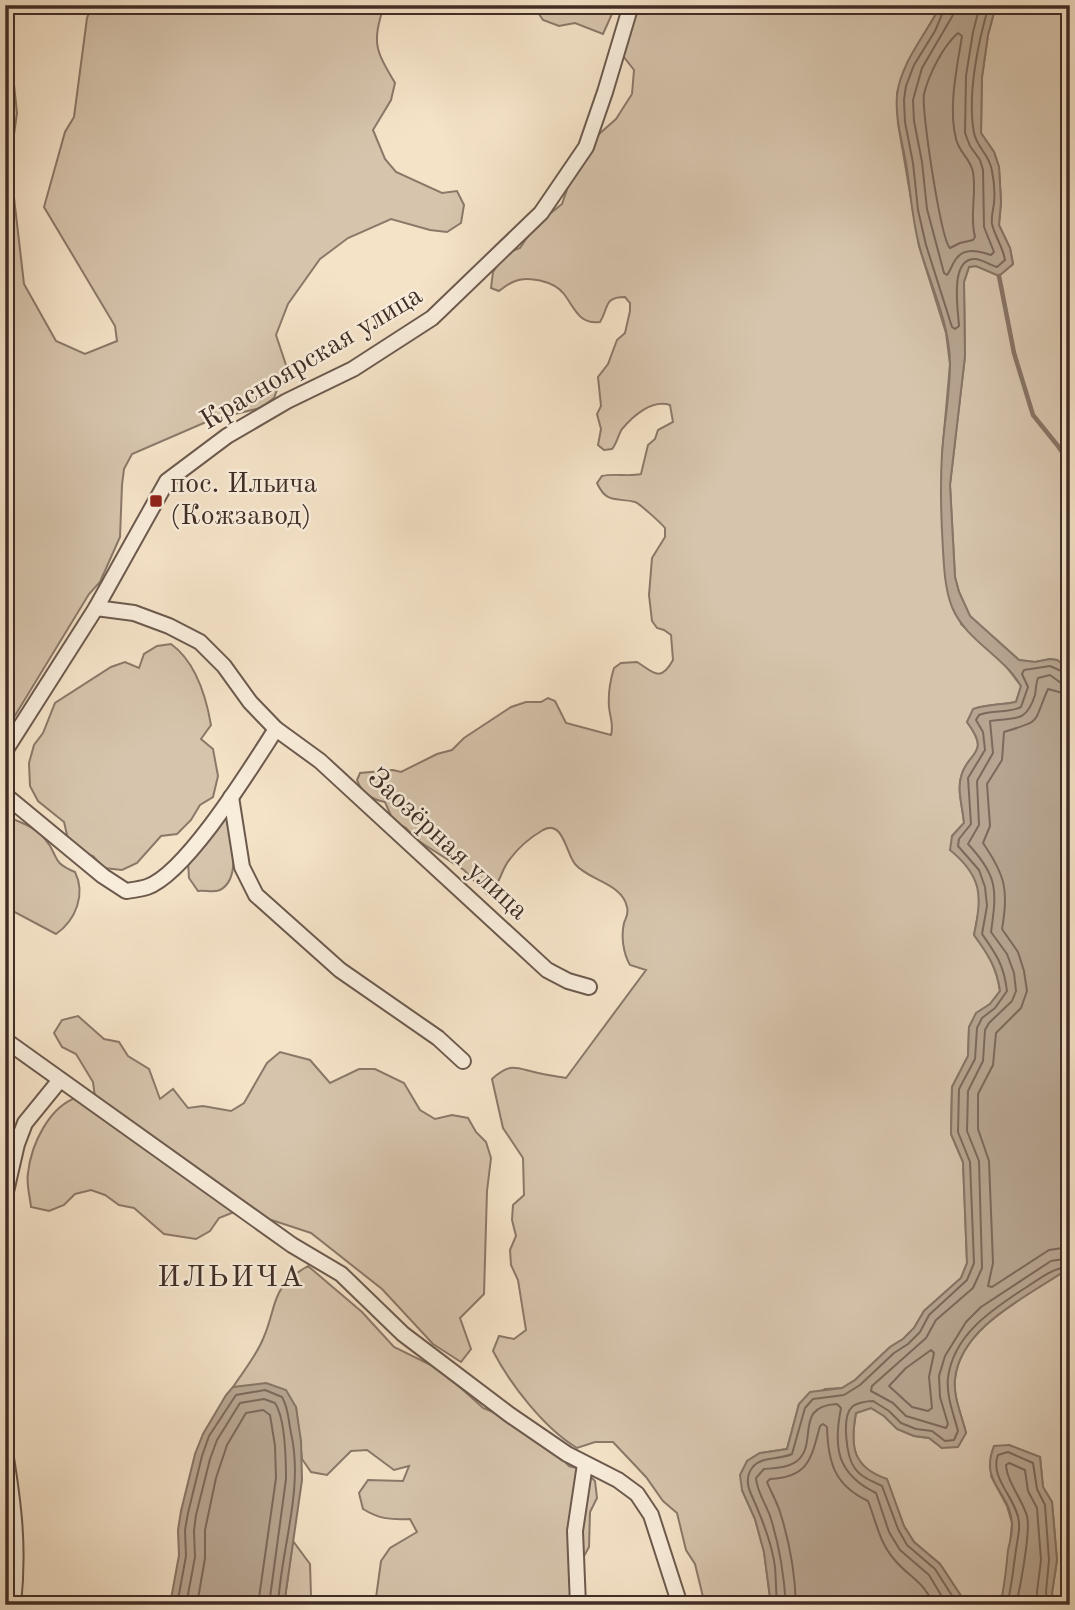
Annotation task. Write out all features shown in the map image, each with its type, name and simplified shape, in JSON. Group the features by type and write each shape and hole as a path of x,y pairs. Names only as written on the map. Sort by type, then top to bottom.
{"street":[{"name":"Красноярская улица","path":"5,751 96,608 167,481 227,436 287,401 353,369 432,318 541,213 586,147 631,5"},
{"name":"Заозёрная улица","path":"96,608 134,613 169,626 200,642 225,666 250,702 276,729 320,761 547,970 568,981 589,987"},
{"path":"5,794 103,876 126,891 149,887 181,862 231,797 276,729"},
{"path":"231,797 242,867 256,895 340,970 438,1038 463,1061"},
{"path":"5,1040 292,1245 341,1274 403,1334 510,1415 584,1464 618,1480 637,1494 650,1515 680,1605"},
{"path":"5,1196 17,1144 25,1123 60,1080"},
{"path":"5,1452 15,1513 13,1605"},
{"path":"578,1605 575,1531 584,1464"}],"shaded area":[{"path":"5,5 9,5 7,18 17,113 10,163 24,284 56,341 85,354 117,341 115,326 44,207 65,132 74,117 87,18 92,5 384,5 378,29 378,46 383,62 395,83 391,100 373,130 385,159 396,172 442,193 457,191 464,205 461,223 447,232 391,219 348,238 320,259 288,304 276,335 286,365 274,398 261,408 213,419 132,454 124,469 120,537 100,582 89,594 5,732"},
{"path":"533,5 616,5 603,34 575,23 559,26 543,20"},
{"path":"638,5 941,5 908,62 897,93 898,123 919,246 946,333 950,364 942,455 944,555 961,624 1003,662 1021,686 1016,702 974,709 967,722 978,747 964,769 960,782 964,823 952,836 963,861 973,874 978,889 980,905 974,935 991,962 1000,991 990,1004 977,1013 969,1027 968,1056 952,1087 951,1134 963,1162 967,1263 961,1278 924,1311 914,1328 855,1380 842,1388 825,1389 799,1404 787,1449 760,1453 747,1461 742,1490 755,1519 764,1552 771,1605 705,1605 695,1564 686,1550 677,1513 663,1501 646,1477 613,1442 595,1442 577,1448 552,1429 518,1391 493,1351 499,1336 514,1339 526,1330 510,1250 516,1236 512,1220 513,1205 524,1195 523,1158 503,1128 492,1079 509,1068 566,1078 646,970 630,965 626,955 623,933 628,912 624,899 612,887 581,870 572,859 560,833 550,828 534,836 517,851 487,894 464,870 417,840 392,818 385,802 368,795 357,780 360,773 393,770 401,772 437,754 452,750 464,738 511,707 526,702 541,702 548,698 555,701 566,723 611,735 609,697 614,668 621,663 637,662 660,674 673,660 671,635 657,628 652,621 649,595 652,558 665,537 665,528 637,503 605,495 597,483 602,476 641,474 648,445 655,439 658,430 673,422 670,405 656,404 637,414 626,424 612,449 604,450 598,445 601,429 597,414 601,406 598,377 608,364 617,340 625,333 630,303 625,297 613,299 600,322 593,322 582,318 560,289 547,283 525,279 511,283 499,291 491,288 493,272 500,262 512,251 520,248 535,226 562,204 571,178 598,135 616,119 632,94 634,70 623,56"},
{"path":"996,5 1070,5 1070,670 1057,660 1019,660 970,616 955,577 950,485 965,356 964,282 969,267 976,266 999,275 1013,264 1010,248 999,225 999,167 994,152 981,133 982,77 988,35"},
{"path":"171,644 180,651 193,670 206,703 211,725 201,739 213,749 218,776 213,797 200,805 191,820 177,834 161,836 137,863 122,870 104,868 93,856 77,851 68,839 64,822 38,801 30,786 29,763 34,745 43,733 55,703 111,667 125,662 139,668 144,654 157,646"},
{"path":"5,817 37,831 50,845 61,865 75,872 79,889 77,906 69,922 56,934 5,907"},
{"path":"224,818 229,822 233,849 231,877 227,885 220,890 198,891 189,878 188,862"},
{"path":"78,1016 104,1039 119,1042 128,1056 149,1069 160,1099 173,1089 188,1108 203,1106 231,1111 244,1103 267,1063 280,1052 310,1060 330,1083 359,1069 375,1069 404,1083 420,1110 435,1119 452,1115 468,1118 486,1142 491,1158 487,1191 484,1294 460,1318 471,1349 461,1362 433,1344 382,1289 311,1233 247,1212 234,1212 219,1218 210,1231 196,1239 164,1234 134,1208 119,1205 105,1195 91,1190 75,1194 64,1205 49,1211 31,1207 28,1173 37,1139 43,1128 58,1109 68,1102 78,1097 95,1097 93,1082 76,1054 62,1047 54,1033 62,1020"},
{"path":"5,1069 13,1085 13,1095 5,1146"},
{"path":"308,1266 362,1312 394,1347 441,1370 483,1408 505,1417 513,1426 547,1443 569,1466 584,1470 595,1481 597,1498 590,1512 589,1547 577,1569 569,1605 375,1605 381,1561 390,1548 417,1532 410,1519 385,1518 363,1509 359,1493 368,1480 403,1481 409,1466 394,1470 367,1450 351,1451 327,1475 311,1472 302,1459 296,1407 233,1387 260,1345 276,1298 295,1274"},
{"path":"1070,1273 1070,1605 1054,1605 1052,1593 1057,1560 1052,1502 1043,1487 1040,1457 1009,1445 991,1476 1007,1506 1012,1523 1007,1577 1000,1605 967,1605 940,1564 914,1542 904,1526 887,1480 875,1475 860,1462 853,1436 856,1413 871,1408 897,1429 914,1436 929,1438 942,1448 966,1433 957,1400 955,1379 959,1361 968,1345 980,1330 1011,1305 1060,1274"},
{"path":"293,1541 310,1564 309,1605 284,1605"}],"water":[{"path":"941,5 996,5 988,35 982,77 981,133 994,152 999,167 999,225 1010,248 1013,264 999,276 976,266 969,267 964,282 965,356 950,485 955,577 970,616 1019,660 1057,660 1070,670 1070,1273 1060,1274 1011,1305 980,1330 968,1345 959,1361 955,1379 957,1400 966,1433 958,1447 942,1448 929,1438 914,1436 897,1429 871,1408 856,1413 853,1436 860,1462 875,1474 887,1479 904,1526 914,1542 940,1564 967,1605 771,1605 764,1552 755,1519 742,1490 740,1475 747,1461 760,1453 787,1449 799,1404 810,1392 842,1388 855,1380 890,1347 903,1339 914,1328 924,1311 961,1278 967,1263 963,1162 951,1134 952,1087 968,1056 969,1027 976,1013 990,1004 1000,991 991,962 974,935 979,898 974,878 950,850 952,836 964,823 960,794 961,777 978,747 967,722 973,709 1016,702 1021,686 1005,665 975,639 958,619 948,593 941,490 950,375 949,350 944,321 918,241 897,112 897,95 903,71"},
{"path":"266,1383 286,1390 296,1407 301,1441 302,1480 284,1605 170,1605 179,1555 178,1530 181,1511 195,1454 203,1434 233,1387"},
{"path":"1009,1445 1040,1457 1043,1487 1052,1502 1057,1560 1052,1593 1054,1605 1000,1605 1012,1523 1010,1512 993,1478 990,1459 994,1446"}],"waterway":[{"path":"999,276 1014,353 1033,415 1070,464"}],"place":[{"name":"пос. Ильича (Кожзавод)","path":"156,501"}],"district":[{"name":"ИЛЬИЧА","path":"231,1278"}]}
